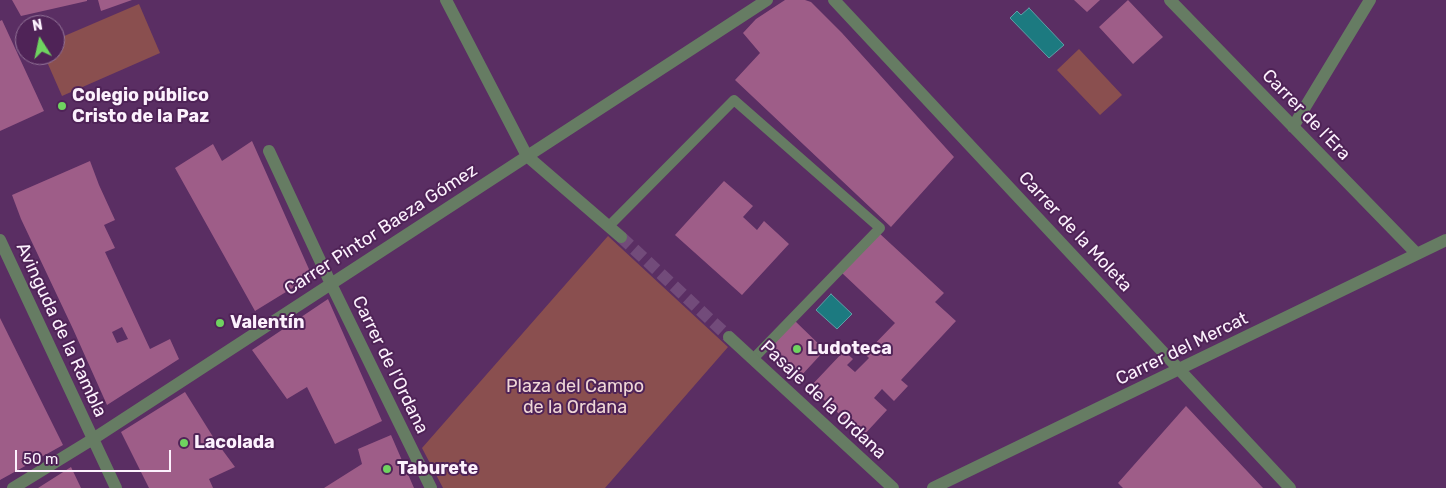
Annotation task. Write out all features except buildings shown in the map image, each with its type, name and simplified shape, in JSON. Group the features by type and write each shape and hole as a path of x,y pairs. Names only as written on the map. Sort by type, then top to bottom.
{"street":[{"path":"446,0 527,156 621,237"},
{"name":"Carrer Pintor Baeza Gómez","path":"13,488 93,439 766,0"},
{"name":"Carrer de la Moleta","path":"834,0 1290,488"},
{"name":"Carrer de l’Era","path":"1170,0 1417,254"},
{"path":"1293,127 1370,0"},
{"name":"Carrer de l'Ordana","path":"269,151 430,488"},
{"name":"Avinguda de la Rambla","path":"0,240 116,488"},
{"name":"Carrer del Mercat","path":"933,488 1446,240"},
{"name":"Pasaje de la Ordana","path":"729,337 893,488"}],"lane":[{"path":"608,226 734,100 880,228 753,360"}],"green space":[{"path":"139,4 160,53 62,96 48,65 65,65 65,36"},
{"path":"1079,49 1122,95 1100,115 1057,70"},
{"name":"Plaza del Campo de la Ordana","path":"608,236 728,347 605,488 443,488 422,448"}],"shaded area":[{"path":"1029,8 1064,45 1049,58 1010,18 1017,11 1021,15"},
{"path":"831,294 852,314 837,329 816,310"}],"tunnel":[{"path":"621,237 729,337"}],"place":[{"name":"Colegio público Cristo de la Paz","path":"62,106"},
{"name":"Valentín","path":"220,323"},
{"name":"Ludoteca","path":"797,349"},
{"name":"Lacolada","path":"184,443"},
{"name":"Taburete","path":"387,469"}]}
